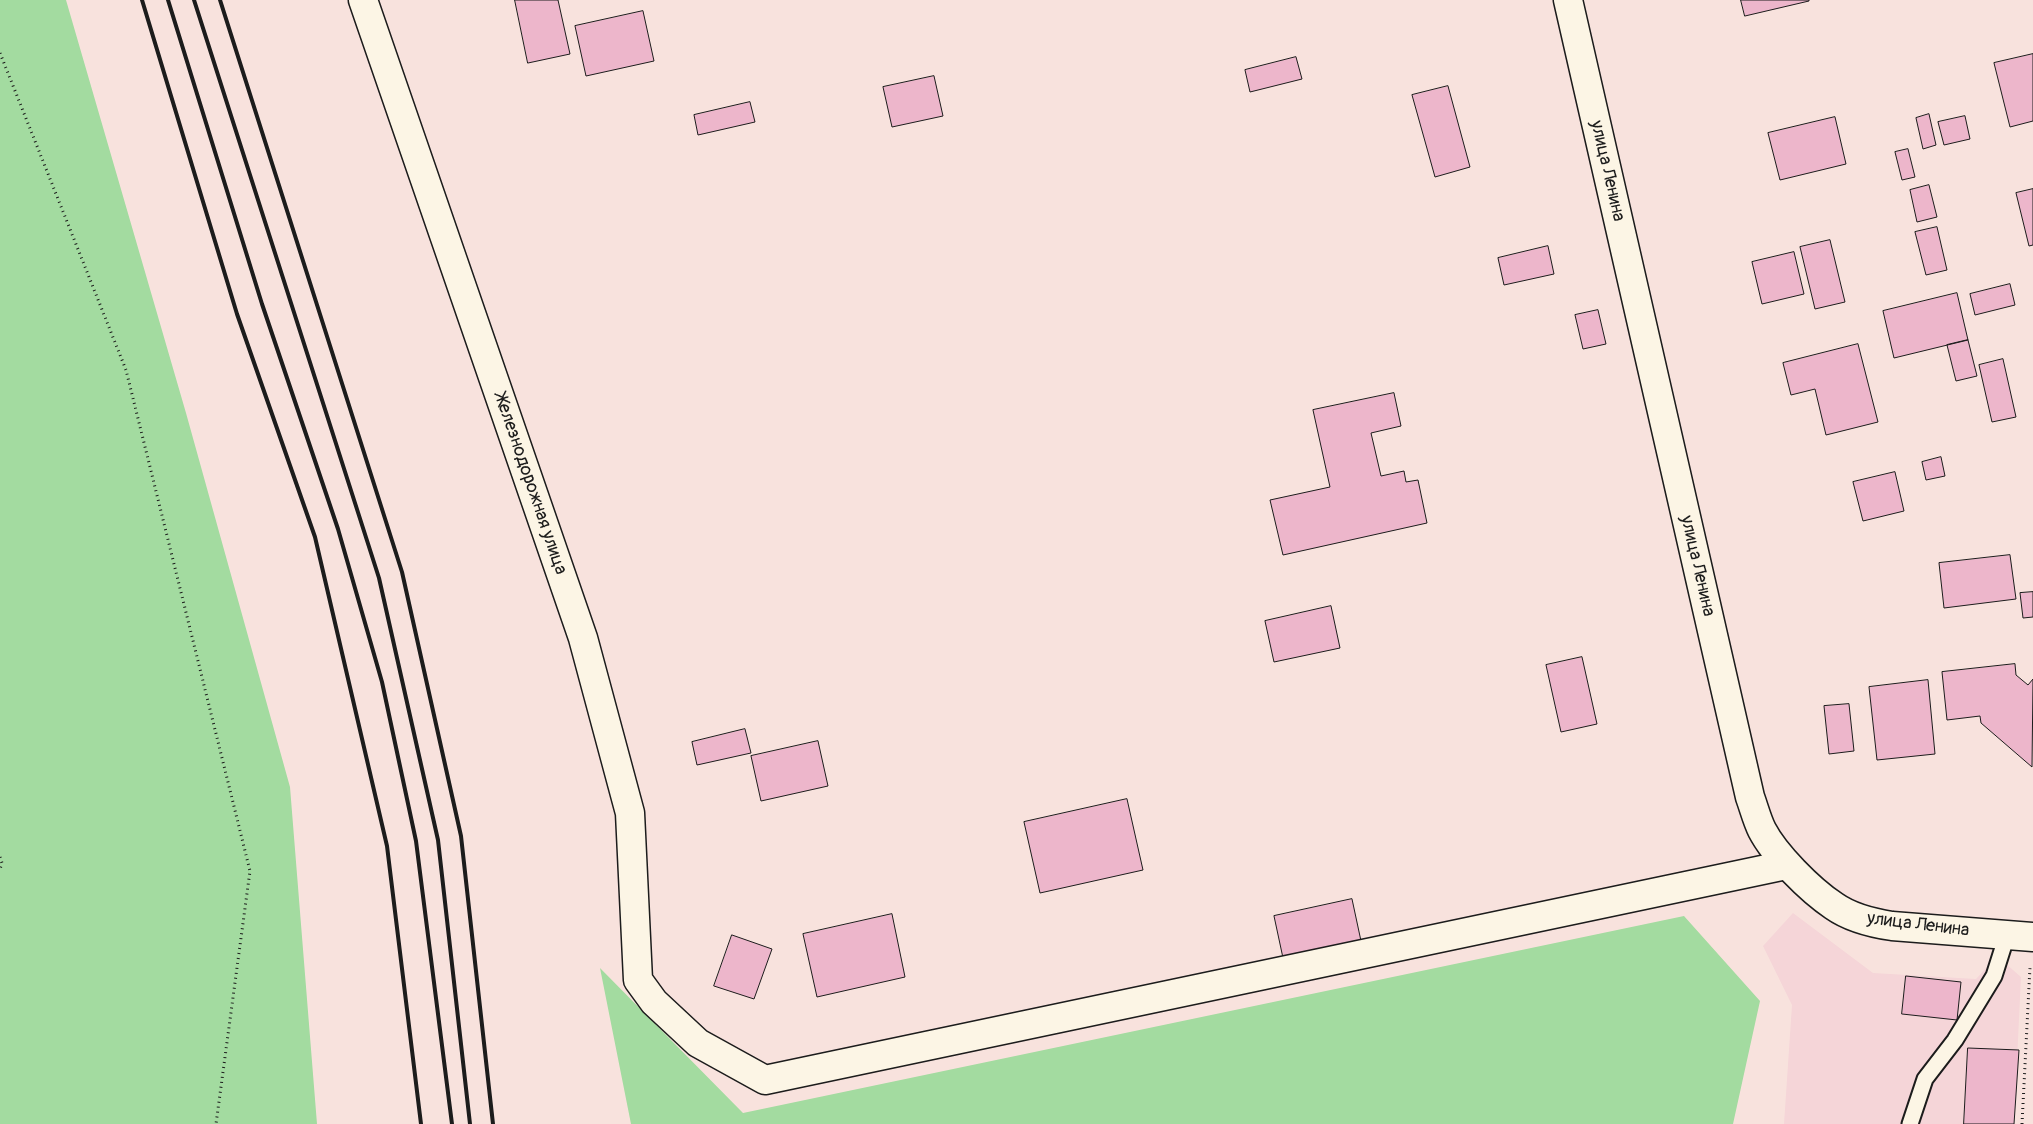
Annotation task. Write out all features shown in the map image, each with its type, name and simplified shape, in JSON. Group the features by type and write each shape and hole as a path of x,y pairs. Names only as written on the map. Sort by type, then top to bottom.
{"street":[{"name":"Железнодорожная улица","path":"363,0 583,638 630,813 638,980 654,1002 698,1043 765,1080 1786,865"},
{"name":"улица Ленина","path":"1568,0 1750,797 1762,830 1786,865 1834,906 1872,923 2024,936"}],"lane":[{"path":"1910,1124 1925,1079 1959,1034 1994,976 2024,936"}],"path":[{"path":"0,53 126,370 250,871 216,1124"},
{"path":"0,857 2,863 0,869"},
{"path":"2022,1124 2024,936"}],"shaded area":[{"path":"1793,913 1873,973 1976,979 1997,956 2021,977 2014,1124 1784,1124 1792,1005 1763,946"}],"green space":[{"path":"0,0 66,0 186,413 290,787 317,1124 0,1124"},
{"path":"1684,916 1760,1001 1733,1124 631,1124 600,968 743,1113"}],"building":[{"path":"515,0 558,0 570,54 528,63"},
{"path":"1741,0 1809,0 1809,1 1745,16"},
{"path":"643,11 654,61 586,76 575,26"},
{"path":"2033,54 2033,121 2010,127 1994,63"},
{"path":"1296,57 1302,79 1250,92 1245,70"},
{"path":"934,76 943,116 892,127 883,87"},
{"path":"1448,86 1470,167 1435,177 1412,95"},
{"path":"750,102 755,122 698,135 694,115"},
{"path":"1929,114 1936,145 1923,149 1916,118"},
{"path":"1965,116 1970,139 1944,145 1938,122"},
{"path":"1835,117 1846,164 1780,180 1768,133"},
{"path":"1908,149 1915,177 1902,180 1895,152"},
{"path":"1929,185 1937,217 1917,222 1910,190"},
{"path":"2033,189 2033,245 2029,246 2016,193"},
{"path":"1937,227 1947,270 1926,275 1915,232"},
{"path":"1830,240 1845,302 1815,309 1800,247"},
{"path":"1548,246 1554,274 1504,285 1498,258"},
{"path":"1794,252 1804,294 1762,304 1752,262"},
{"path":"2010,284 2015,305 1975,315 1970,294"},
{"path":"1957,293 1968,340 1894,358 1883,311"},
{"path":"1598,310 1606,344 1583,349 1575,315"},
{"path":"1968,340 1977,376 1956,381 1947,345"},
{"path":"1858,344 1878,422 1826,435 1815,389 1791,395 1783,363"},
{"path":"2003,359 2016,417 1992,422 1979,365"},
{"path":"1394,393 1401,426 1371,433 1381,476 1404,471 1406,482 1418,480 1427,523 1283,555 1270,500 1330,487 1313,410"},
{"path":"1941,457 1945,476 1926,480 1922,462"},
{"path":"1895,472 1904,511 1863,521 1853,482"},
{"path":"2010,555 2016,599 1944,608 1939,563"},
{"path":"2033,592 2033,617 2023,618 2020,593"},
{"path":"1331,606 1340,648 1274,662 1265,621"},
{"path":"1582,657 1597,724 1561,732 1546,665"},
{"path":"2015,664 2016,675 2028,685 2033,679 2032,767 1981,723 1980,716 1947,720 1942,672"},
{"path":"1928,680 1935,754 1877,760 1869,687"},
{"path":"1849,704 1854,751 1829,754 1824,706"},
{"path":"745,729 751,753 697,765 692,742"},
{"path":"818,741 828,786 761,801 751,756"},
{"path":"1127,799 1143,870 1040,893 1024,822"},
{"path":"1352,899 1361,941 1283,958 1274,916"},
{"path":"892,914 905,977 817,997 803,934"},
{"path":"732,935 772,949 754,999 714,986"},
{"path":"1906,976 1961,982 1957,1020 1902,1014"},
{"path":"1968,1048 2019,1050 2014,1124 1964,1124"}],"railway":[{"path":"142,0 237,314 315,537 387,846 421,1124"},
{"path":"168,0 262,304 338,529 382,682 416,841 452,1124"},
{"path":"194,0 379,578 438,840 470,1124"},
{"path":"220,0 402,572 461,836 493,1124"}]}
